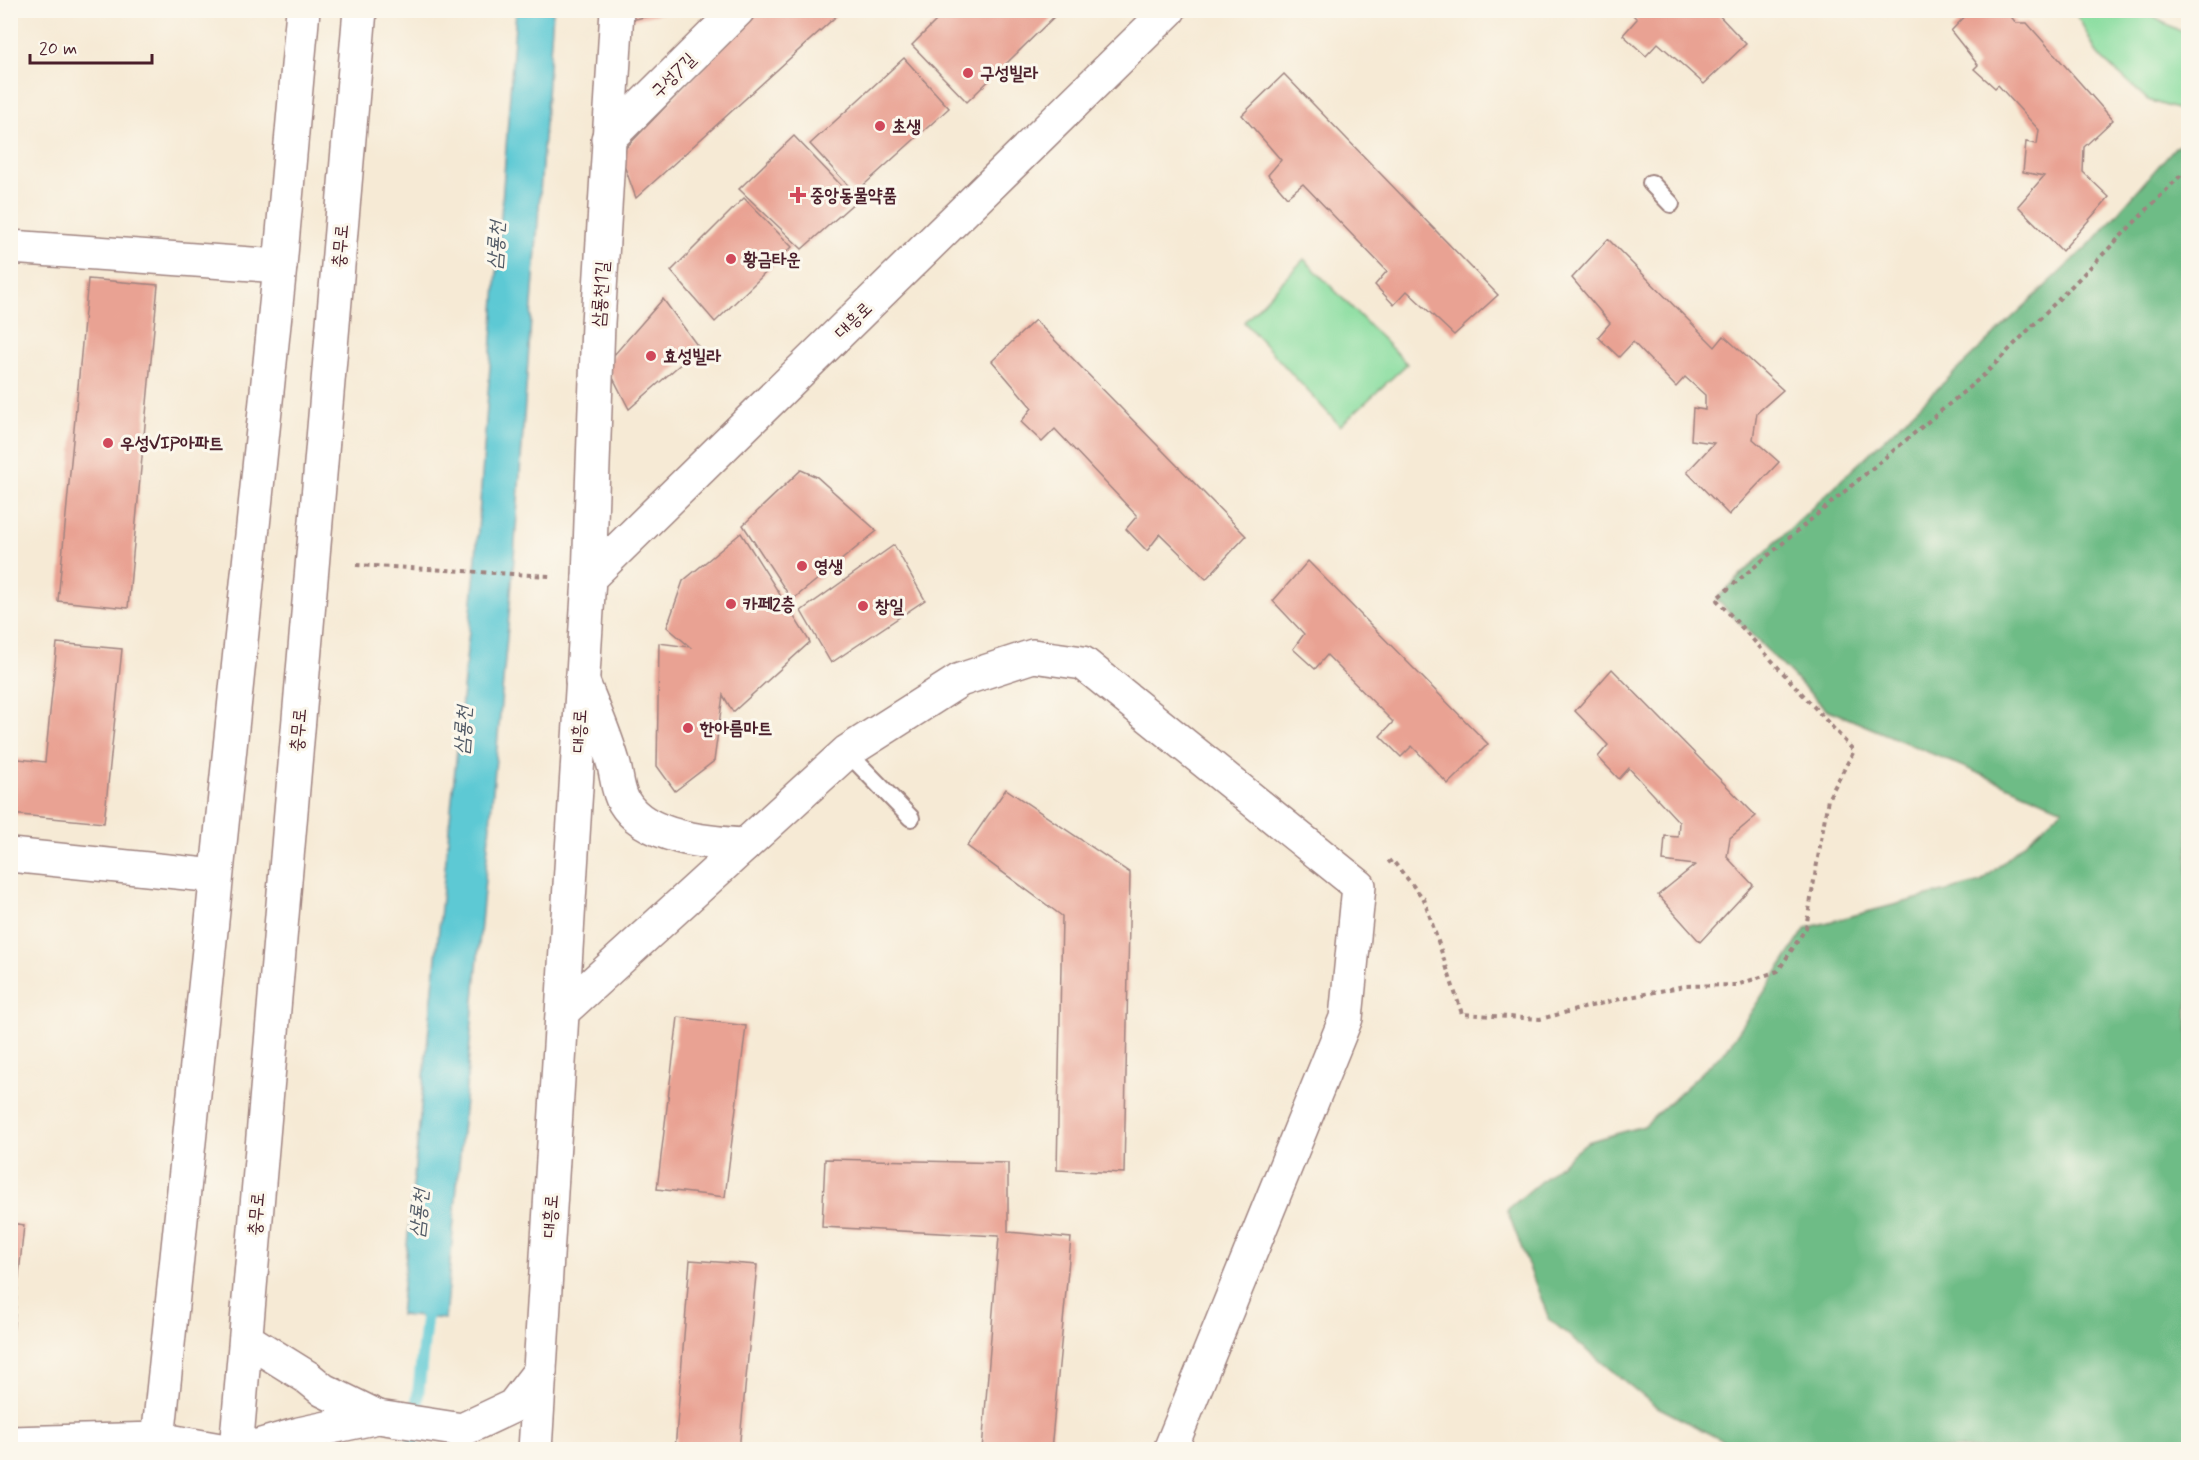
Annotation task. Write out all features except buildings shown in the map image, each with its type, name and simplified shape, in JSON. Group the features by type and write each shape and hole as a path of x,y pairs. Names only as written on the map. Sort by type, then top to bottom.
{"street":[{"path":"156,1446 280,266 303,10"},
{"name":"충무로","path":"236,1449 360,10"},
{"name":"삼룡천1길","path":"589,578 598,323 617,10"},
{"name":"구성7길","path":"608,140 738,10"},
{"name":"대흥로","path":"535,1449 589,578 1169,10"},
{"path":"10,247 280,266"},
{"path":"563,1011 847,752 960,680 1032,656 1083,663 1359,886 1346,1018 1170,1449"},
{"path":"582,680 613,762 623,802 644,822 674,835 713,843 745,845"},
{"path":"10,855 216,876"},
{"path":"246,1339 307,1377 323,1390 378,1418 462,1430 513,1406 540,1371"},
{"path":"244,1449 299,1434 378,1418"},
{"path":"11,1443 220,1449"},
{"path":"11,1443 33,1449"}],"lane":[{"path":"1651,183 1671,204"},
{"path":"847,752 911,819"}],"path":[{"path":"1359,886 1392,860 1424,899 1462,1014 1540,1019 1611,1000 1684,986 1737,985 1778,971 1806,928 1828,799 1854,751 1716,599 1984,374 2188,168"},
{"path":"356,565 589,578"}],"green space":[{"path":"2075,11 2141,11 2188,35 2188,62 2179,110 2148,100 2098,55"},
{"path":"2188,141 2188,1449 1739,1449 1654,1405 1549,1319 1507,1210 1587,1142 1644,1126 1727,1049 1806,928 1981,882 2063,809 1826,709 1716,599 2097,237 2175,147"},
{"path":"1304,259 1407,364 1340,426 1244,322"}],"water":[{"path":"516,11 553,11 513,571 445,1319 400,1315 475,571"}],"waterway":[{"name":"삼룡천","path":"412,1450 428,1301"}],"place":[{"name":"구성빌라","path":"968,73"},
{"name":"초생","path":"880,126"},
{"name":"중앙동물약품","path":"798,195"},
{"name":"황금타운","path":"731,259"},
{"name":"효성빌라","path":"651,356"},
{"name":"우성VIP아파트","path":"108,443"},
{"name":"영생","path":"802,566"},
{"name":"카페2층","path":"731,604"},
{"name":"창일","path":"863,606"},
{"name":"한아름마트","path":"688,728"}]}
